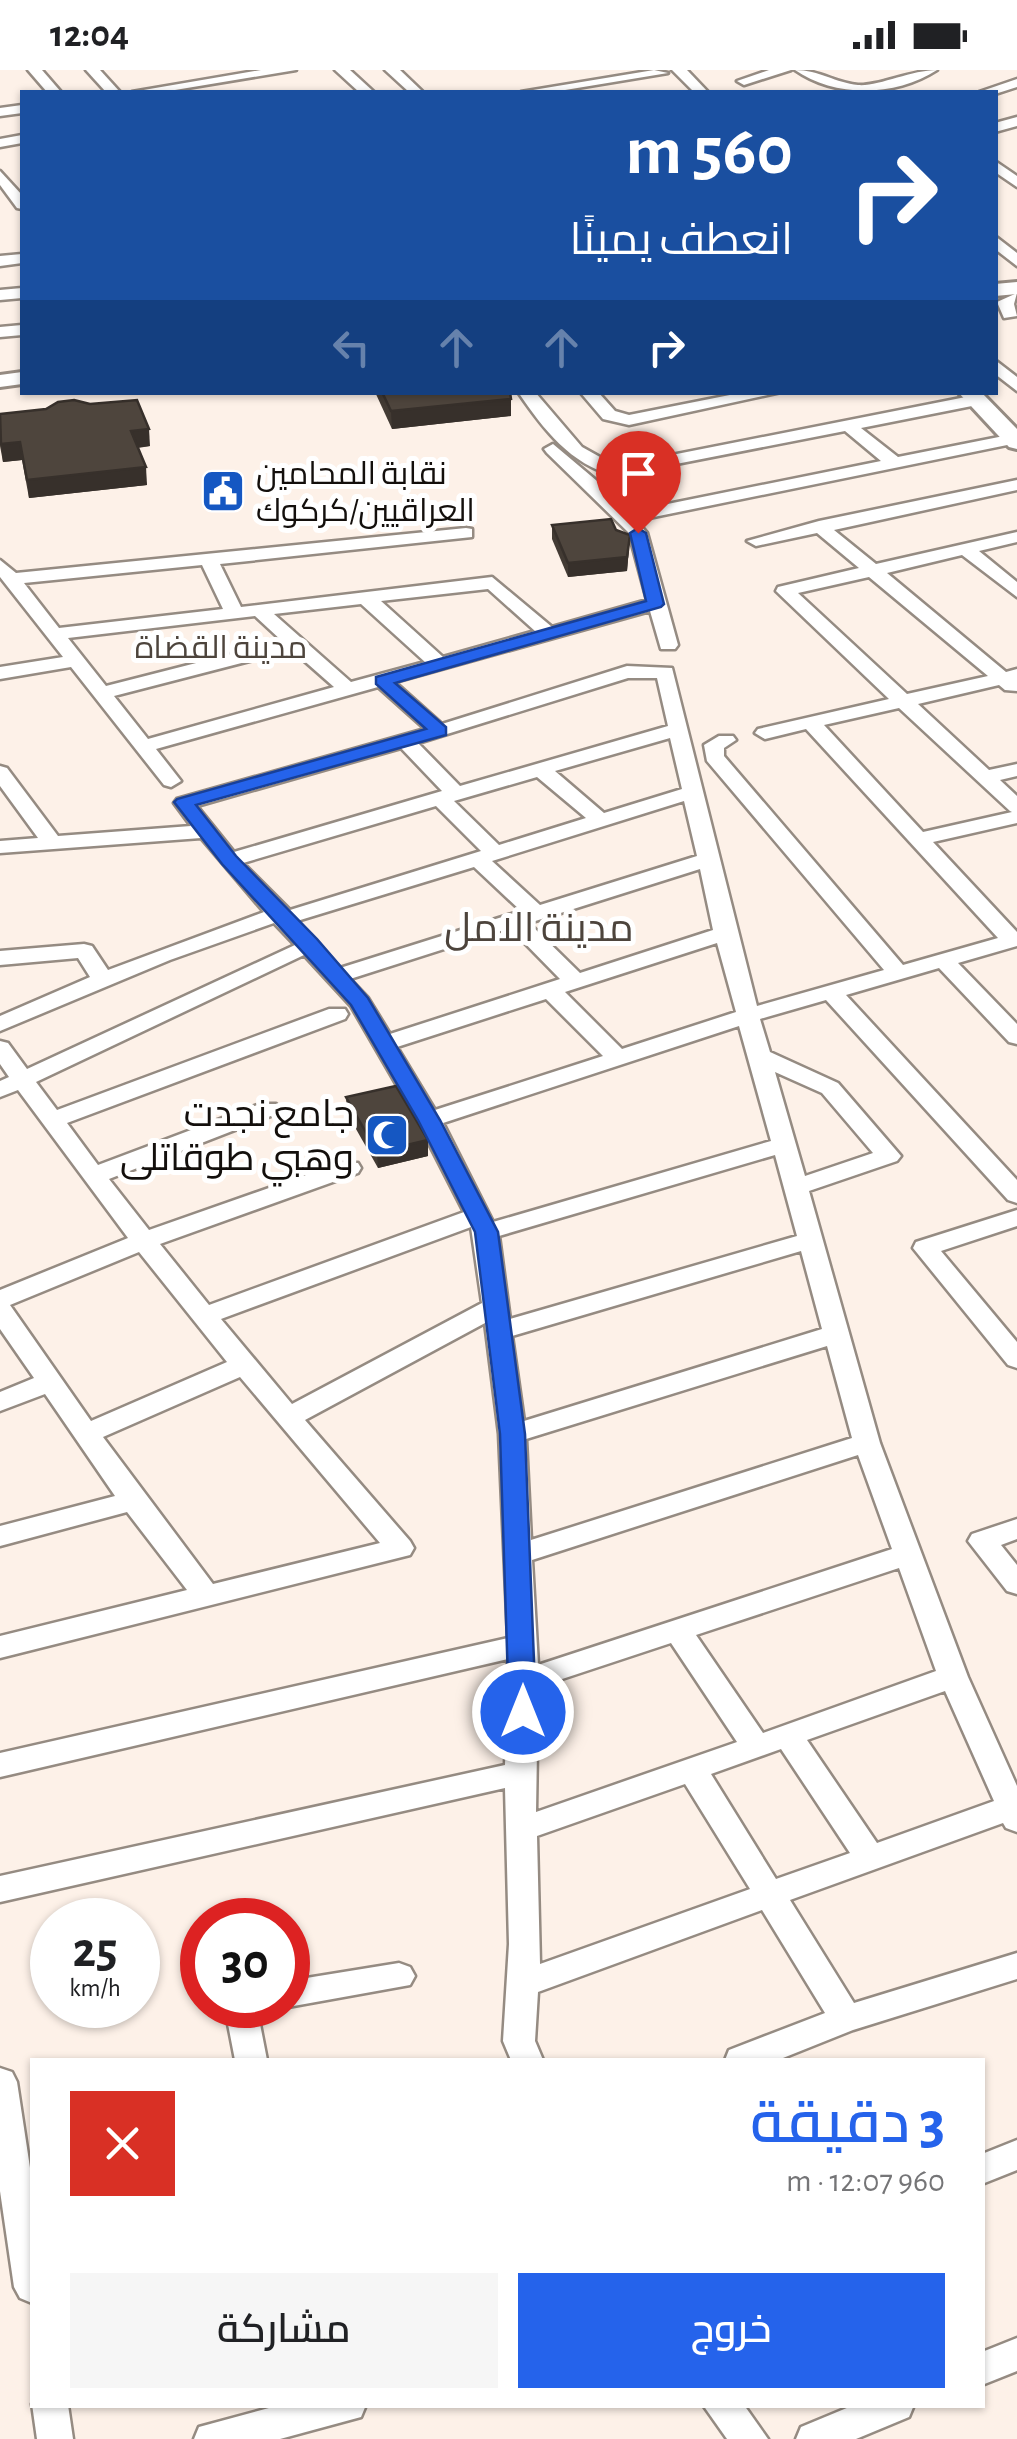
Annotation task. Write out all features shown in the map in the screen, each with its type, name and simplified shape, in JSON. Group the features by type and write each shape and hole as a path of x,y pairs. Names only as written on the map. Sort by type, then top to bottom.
{"main road":[{"path":"979,395 1016,433"}],"street":[{"path":"35,70 52,90"},
{"path":"93,70 111,90"},
{"path":"174,70 192,89 260,72 289,70"},
{"path":"342,70 365,90"},
{"path":"392,70 414,90"},
{"path":"679,70 700,90"},
{"path":"744,81 784,70"},
{"path":"802,70 853,90"},
{"path":"537,87 612,74 660,71 677,90"},
{"path":"864,90 922,71"},
{"path":"260,72 280,90"},
{"path":"993,90 1017,83"},
{"path":"0,174 20,202"},
{"path":"998,245 1017,261"},
{"path":"1006,317 1005,302 1017,292"},
{"path":"998,368 1017,386"},
{"path":"514,395 538,432 565,462 630,518 638,533 668,645"},
{"path":"529,395 577,451 597,468 616,471 849,426 979,395"},
{"path":"591,395 608,415 629,420 757,395"},
{"path":"849,426 894,463"},
{"path":"644,514 894,463 1016,433"},
{"path":"756,541 1017,484"},
{"path":"819,526 1012,681"},
{"path":"7,572 209,560 466,533"},
{"path":"1017,538 785,591 1017,807"},
{"path":"964,548 1017,591"},
{"path":"209,560 234,612"},
{"path":"7,572 171,781"},
{"path":"53,634 492,583 549,634"},
{"path":"366,598 440,665"},
{"path":"141,747 655,604"},
{"path":"258,609 348,690"},
{"path":"99,694 297,642"},
{"path":"0,674 74,661"},
{"path":"520,1985 870,1858 1014,1814 953,1677 867,1444 725,933 664,672 627,672 439,731 184,802 229,860 360,1003 429,1120 482,1224 512,1434 524,1681 520,1773 525,1944 520,1985 519,2040 527,2058"},
{"path":"382,681 439,731"},
{"path":"766,733 1012,681"},
{"path":"811,723 1015,940"},
{"path":"229,860 678,729"},
{"path":"405,740 487,856 537,914"},
{"path":"726,740 714,745 714,757 897,972"},
{"path":"540,769 601,821"},
{"path":"986,778 1017,770"},
{"path":"0,772 53,844"},
{"path":"0,1024 102,978 283,916 693,792"},
{"path":"918,839 1017,817"},
{"path":"0,848 206,831"},
{"path":"338,976 708,859"},
{"path":"514,921 576,982"},
{"path":"383,1044 725,933"},
{"path":"429,1120 747,1016 1015,940"},
{"path":"0,958 84,952 102,978"},
{"path":"11,1084 295,952"},
{"path":"941,958 1017,1037"},
{"path":"550,990 617,1057"},
{"path":"830,992 1017,1194"},
{"path":"52,1120 337,1014"},
{"path":"0,1048 11,1084 52,1120 143,1241 287,1418 400,1548 0,1647"},
{"path":"758,1054 830,1088 889,1156 795,1187"},
{"path":"96,1175 268,1109"},
{"path":"204,1316 482,1224 783,1144"},
{"path":"0,1300 143,1241 349,1168"},
{"path":"1017,1218 925,1248 1017,1359"},
{"path":"287,1418 497,1318 810,1240"},
{"path":"0,1310 133,1501 206,1595"},
{"path":"512,1434 836,1334"},
{"path":"88,1433 244,1365"},
{"path":"0,1402 49,1382"},
{"path":"518,1554 867,1444"},
{"path":"0,1536 133,1501"},
{"path":"1017,1530 982,1541 1017,1584"},
{"path":"524,1681 906,1555"},
{"path":"678,1630 755,1745"},
{"path":"0,1765 522,1645"},
{"path":"523,1829 953,1677"},
{"path":"787,1734 870,1858"},
{"path":"692,1769 846,2019"},
{"path":"0,1888 520,1773"},
{"path":"746,2058 846,2019 1016,1967"},
{"path":"310,1990 399,1976"},
{"path":"245,2028 252,2058"},
{"path":"0,2082 19,2246 30,2280"},
{"path":"985,2168 1017,2155"},
{"path":"985,2368 1017,2354"},
{"path":"50,2408 54,2439"},
{"path":"212,2439 336,2408"},
{"path":"724,2408 750,2439"},
{"path":"814,2439 889,2408"}],"building":[{"path":"383,395 510,395 511,399 391,411"},
{"path":"74,400 90,404 137,400 149,429 131,431 146,467 27,480 20,442 1,444 0,414 46,409"},
{"path":"611,519 616,530 630,535 627,557 568,563 552,525"},
{"name":"جامع نجدت وهبي طوقاتلى","path":"396,1086 428,1140 377,1152 346,1097"}],"place":[{"name":"نقابة المحامين العراقيين/كركوك","path":"223,491"},
{"name":"جامع نجدت وهبي طوقاتلى","path":"387,1135"}],"district":[{"name":"مدينة القضاة","path":"221,647"},
{"name":"مدينة الامل","path":"539,927"}],"route":[{"path":"523,1712 512,1434 486,1232 429,1120 360,1003 229,860 184,802 439,731 382,681 655,604 638,533"}]}
